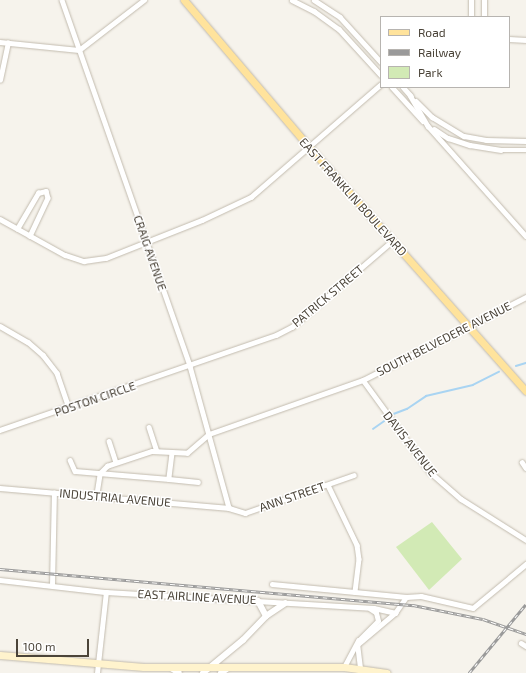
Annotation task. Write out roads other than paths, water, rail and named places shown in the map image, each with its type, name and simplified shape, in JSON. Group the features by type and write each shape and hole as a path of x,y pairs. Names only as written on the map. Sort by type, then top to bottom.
{"main road":[{"name":"EAST FRANKLIN BOULEVARD","path":"184,0 310,148 526,391"},
{"path":"0,655 206,672 228,668 344,667 360,668 387,673"}],"street":[{"name":"CRAIG AVENUE","path":"62,0 190,366 229,508"},
{"path":"0,42 79,50 144,0"},
{"path":"292,0 339,29 380,74"},
{"path":"314,0 340,17 380,61"},
{"path":"471,0 471,16"},
{"path":"484,0 484,16"},
{"path":"510,39 526,40"},
{"path":"0,80 8,43"},
{"path":"0,219 65,255 84,260 101,259 146,243 247,200 310,148 380,85"},
{"path":"393,88 526,236"},
{"path":"404,88 432,117 456,133 486,140 526,141"},
{"path":"410,95 428,126 448,138 470,145 501,150 526,150"},
{"path":"17,229 38,193 46,191 48,198 30,236"},
{"name":"PATRICK STREET","path":"190,366 292,327 392,241"},
{"name":"SOUTH BELVEDERE AVENUE","path":"209,434 363,380 526,297"},
{"path":"0,326 28,342 43,355 57,373 70,407"},
{"name":"POSTON CIRCLE","path":"0,430 190,366"},
{"name":"DAVIS AVENUE","path":"363,380 430,472 461,499 526,540"},
{"path":"149,427 157,451"},
{"path":"96,497 100,473 116,462 157,451 187,453 209,434"},
{"path":"109,441 116,462"},
{"path":"169,479 172,453"},
{"path":"70,460 75,471 198,482"},
{"path":"522,462 526,468"},
{"name":"ANN STREET","path":"229,508 245,513 354,475"},
{"path":"328,485 357,545 359,559 355,592"},
{"name":"INDUSTRIAL AVENUE","path":"0,488 229,508"},
{"path":"52,585 54,493"},
{"name":"EAST AIRLINE AVENUE","path":"272,584 406,597 421,596 473,608 526,564"},
{"name":"EAST AIRLINE AVENUE","path":"0,580 106,592 368,608 395,613"},
{"path":"97,673 106,592"},
{"path":"357,644 395,613 406,597"},
{"path":"258,601 266,616"},
{"path":"206,672 243,640 266,616 285,603"},
{"path":"344,667 357,644 378,621 376,613 368,608"},
{"path":"357,644 360,668"},
{"path":"521,644 526,646"},
{"path":"171,668 179,673"},
{"path":"221,673 228,668"}],"waterway":[{"path":"516,366 526,363"},
{"path":"391,415 407,409 426,396 473,385 499,372"},
{"path":"373,429 386,420"}],"railway":[{"path":"0,569 413,605 483,619 526,634"},
{"path":"469,673 526,604"}]}
